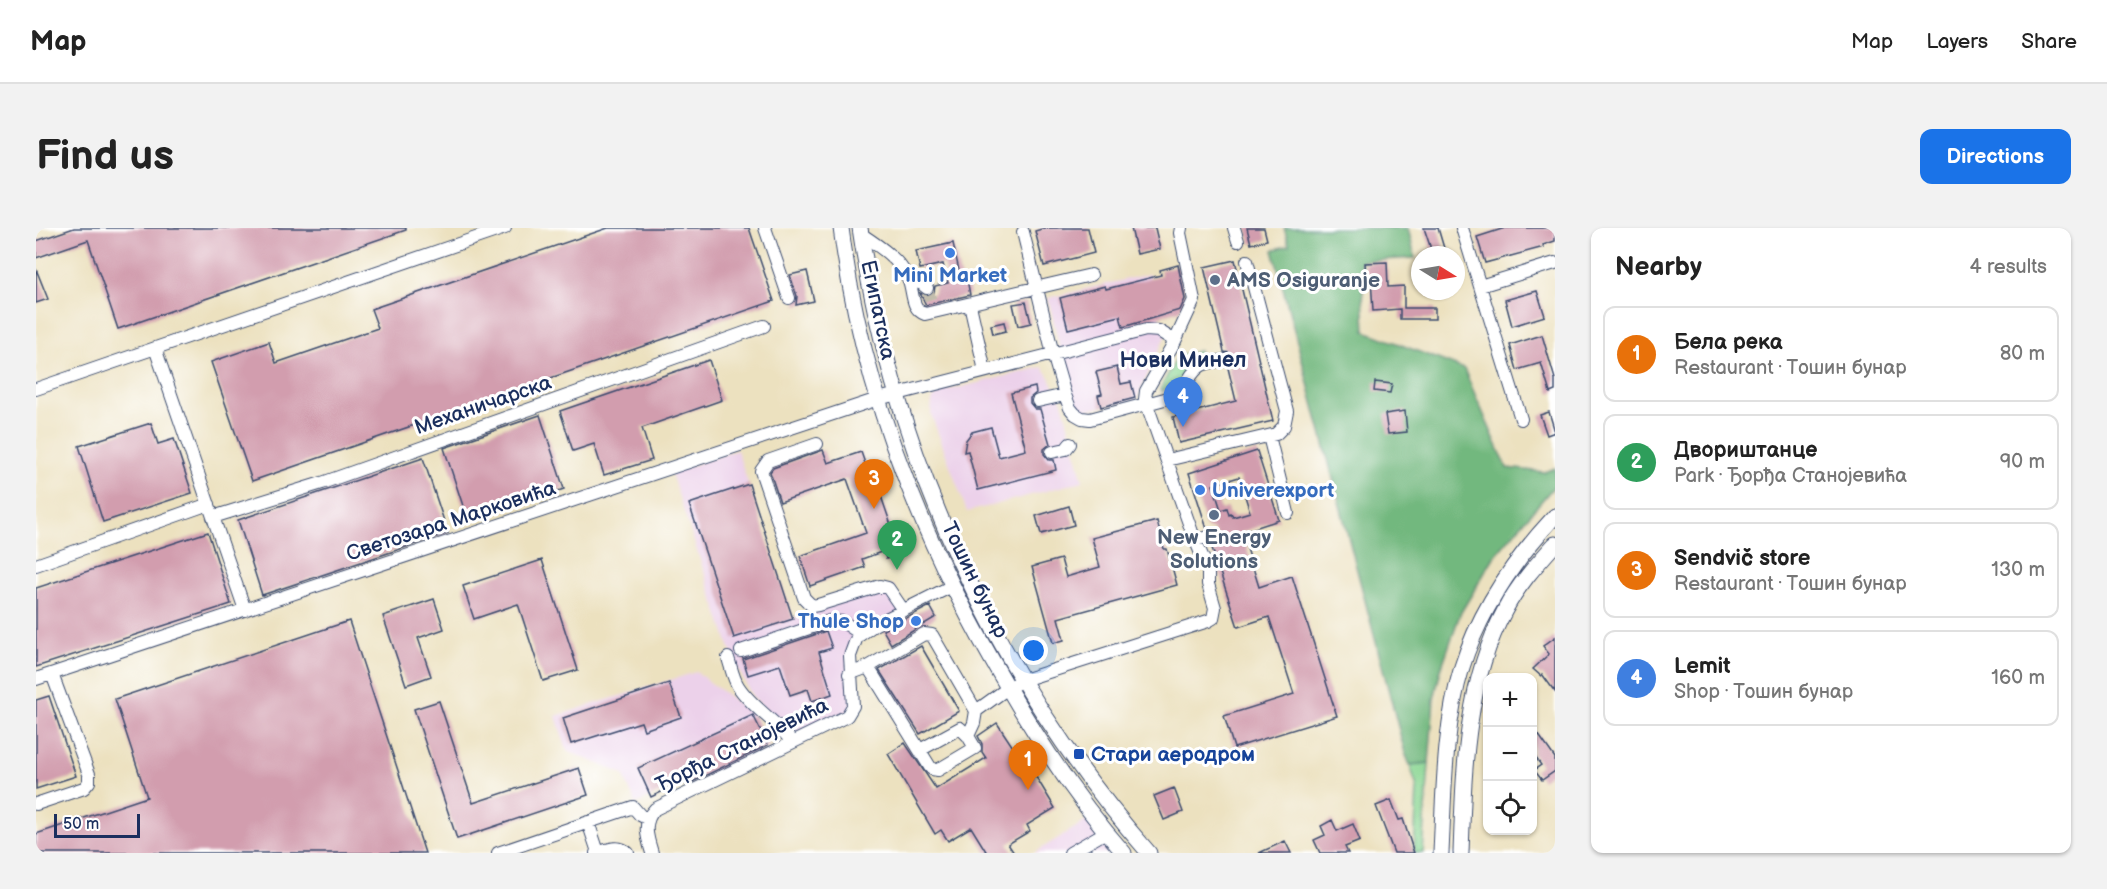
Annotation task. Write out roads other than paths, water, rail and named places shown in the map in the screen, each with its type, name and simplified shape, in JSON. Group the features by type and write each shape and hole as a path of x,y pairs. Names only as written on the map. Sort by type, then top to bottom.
{"main road":[{"name":"Египатска","path":"842,228 850,286 878,399"},
{"name":"Египатска","path":"860,231 875,308 898,394"},
{"name":"Тошин бунар","path":"898,394 928,484 952,544 980,603 1023,680 1081,769 1149,853"},
{"name":"Тошин бунар","path":"878,399 919,514 952,586 1025,719 1060,771 1124,853"},
{"path":"1441,853 1449,736 1457,688 1465,659 1482,616 1500,586 1521,555 1555,516"},
{"path":"1461,853 1467,742 1480,674 1491,640 1505,609 1555,544"}],"street":[{"path":"36,389 505,228"},
{"path":"765,228 789,298"},
{"path":"976,711 1023,680 1211,619 1215,611 1208,584 1208,570 1146,404 1146,391 1175,341 1194,300 1181,228"},
{"path":"1234,228 1238,241"},
{"path":"1462,228 1521,419"},
{"path":"860,231 891,255 909,279 918,311 925,314 933,309 970,305 1091,276"},
{"path":"1023,232 1053,354 1072,411 1086,419 1172,397 1179,393 1200,366 1226,360"},
{"path":"1167,460 1269,436 1282,430 1286,422 1287,411 1247,261"},
{"path":"1480,286 1555,263"},
{"path":"909,279 927,288"},
{"path":"970,305 985,371"},
{"name":"Механичарска","path":"36,564 211,510 321,483 764,326"},
{"path":"898,394 1146,330 1159,331 1175,341"},
{"path":"155,348 245,610"},
{"name":"Светозара Марковића","path":"36,679 898,394"},
{"path":"1038,401 1065,395"},
{"path":"1269,436 1288,513"},
{"path":"817,444 768,461 761,471 804,598 812,606 880,586 888,588 903,610"},
{"path":"1052,452 1066,449 1070,444"},
{"path":"1195,540 1209,537"},
{"path":"741,651 830,621 843,622 861,634 952,586"},
{"name":"Ђорђа Станојевића","path":"652,853 646,829 648,819 655,809 850,713 853,704 849,674 852,648 861,634"},
{"path":"849,674 868,667 924,634 932,635 976,711 968,736"},
{"path":"728,658 736,683 743,693 792,742"},
{"path":"868,667 920,750 932,769 938,770 975,748 960,728 920,750"},
{"path":"36,804 84,788 89,782 89,774 52,674"},
{"path":"498,853 633,807 640,815 648,819"},
{"path":"588,822 597,853 613,848 621,848 628,853"},
{"path":"1070,853 1106,832"}],"tunnel":[{"path":"927,288 932,305"}],"place":[{"name":"Mini Market","path":"950,253"},
{"name":"AMS Osiguranje","path":"1215,280"},
{"name":"Lemit","path":"1183,427"},
{"name":"Univerexport","path":"1200,490"},
{"name":"Sendvič store","path":"874,509"},
{"name":"New Energy Solutions","path":"1214,515"},
{"name":"Двориштанце","path":"897,570"},
{"name":"Thule Shop","path":"916,621"},
{"name":"Стари аеродром","path":"1079,754"},
{"name":"Бела река","path":"1028,790"}],"district":[{"name":"Нови Минел","path":"1183,360"}]}
